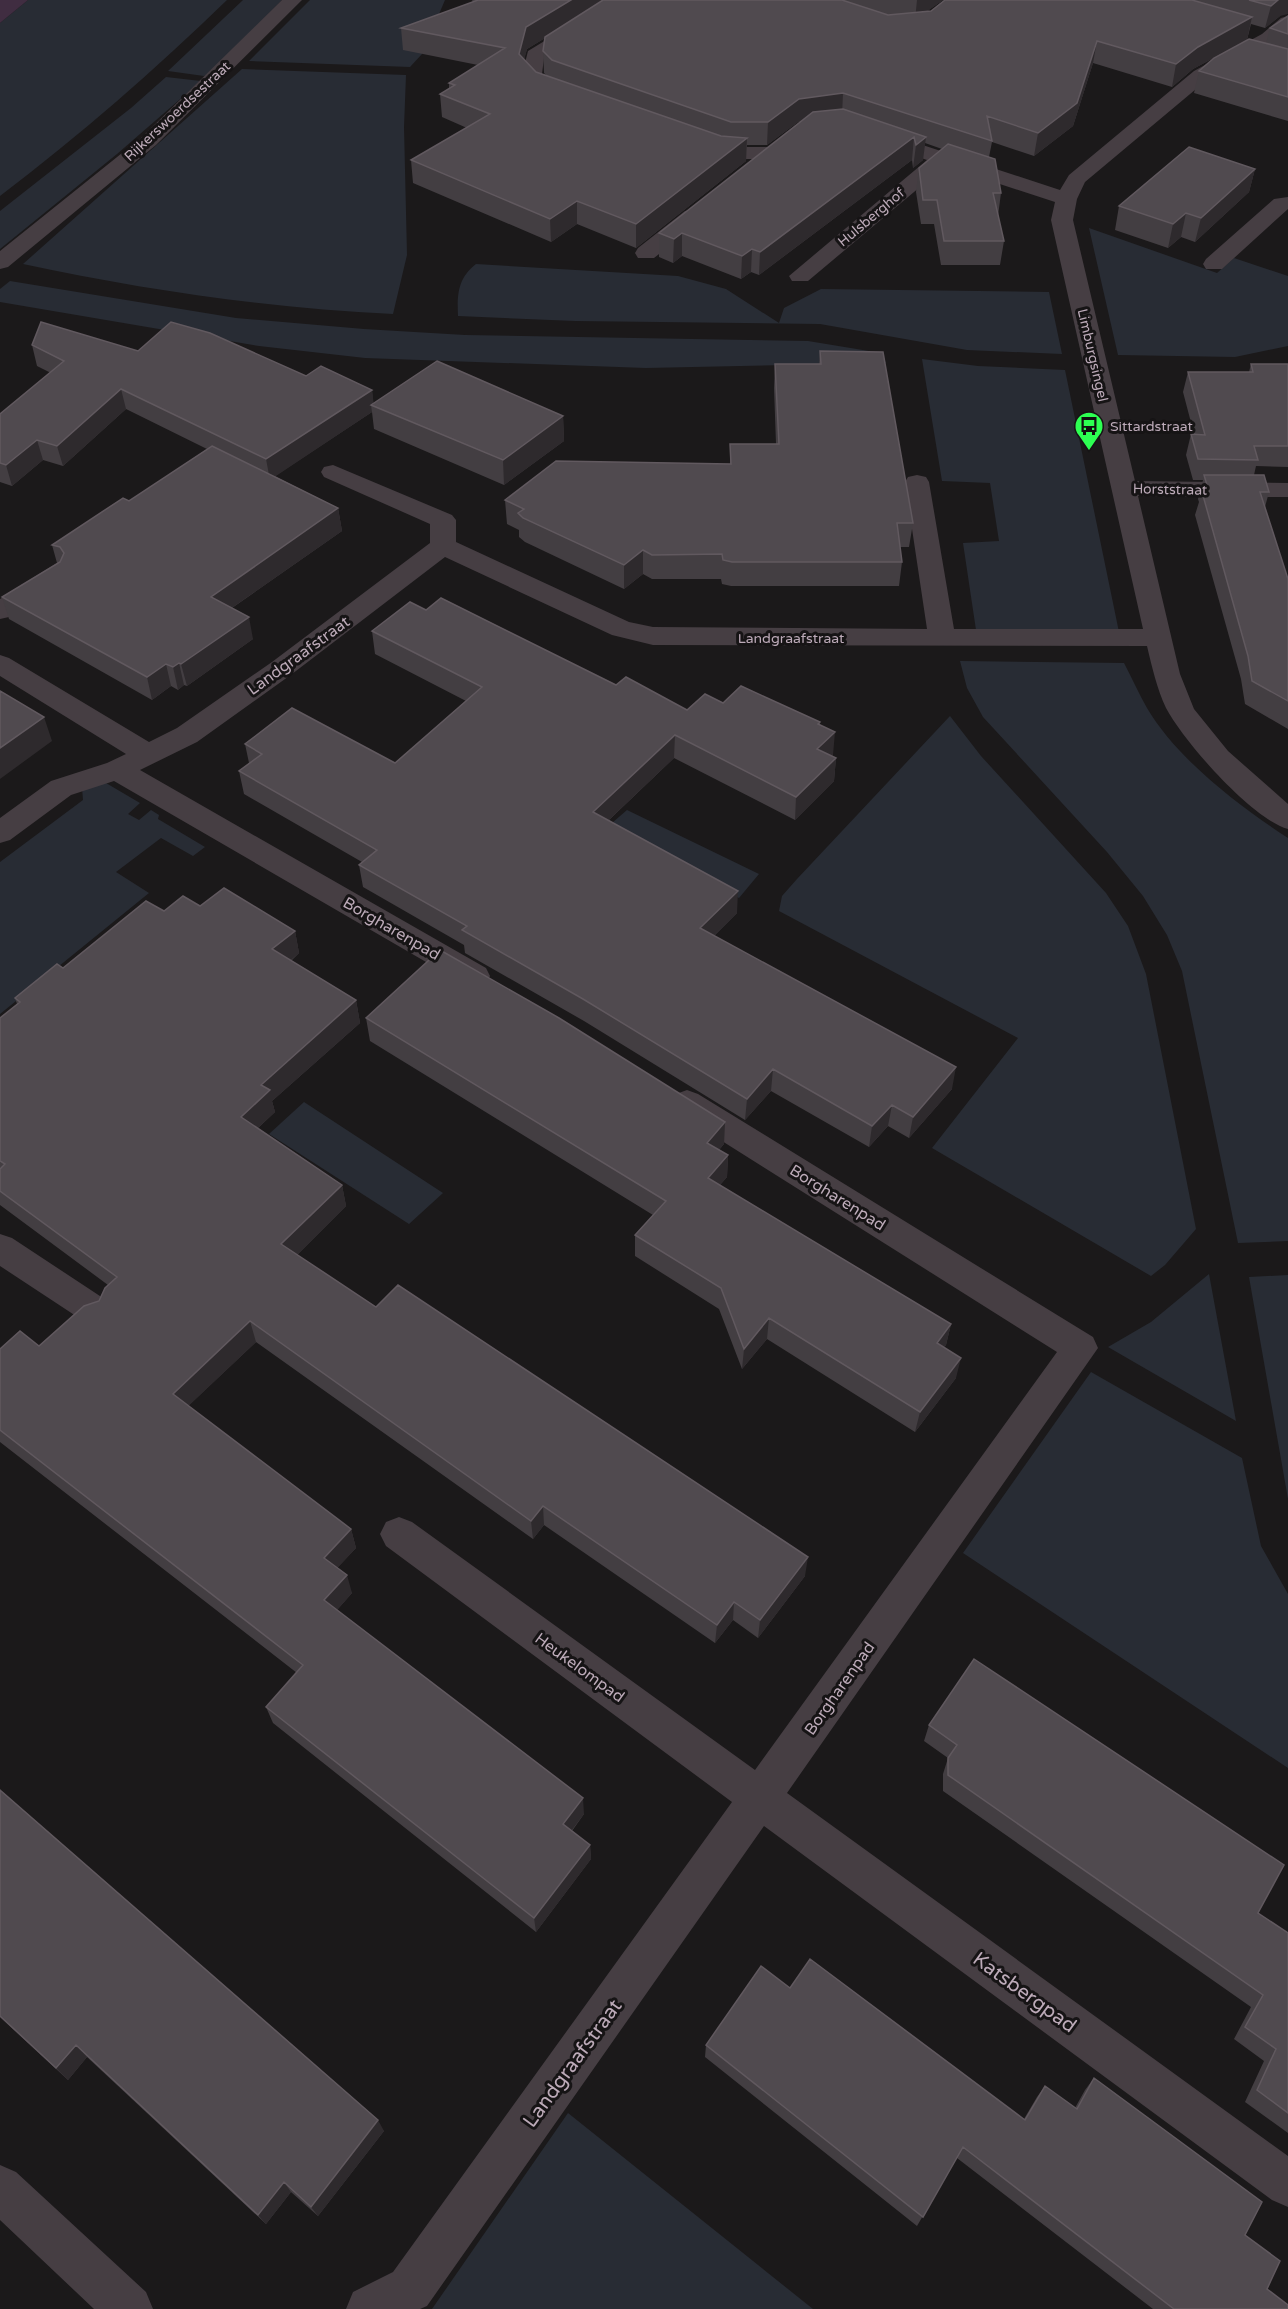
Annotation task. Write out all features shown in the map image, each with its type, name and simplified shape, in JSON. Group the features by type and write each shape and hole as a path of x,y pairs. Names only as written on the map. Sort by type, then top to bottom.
{"street":[{"name":"Rijkerswoerdsestraat","path":"0,262 149,141 292,0"},
{"path":"578,99 545,88 532,75 535,55 624,0"},
{"name":"Limburgsingel","path":"1288,22 1268,49 1246,42 1201,75 1076,179 1066,199 1062,220 1167,674 1182,711 1241,782 1288,819"},
{"path":"746,175 805,128 814,127"},
{"path":"864,132 1066,199"},
{"path":"685,138 728,153 773,153"},
{"name":"Hulsberghof","path":"800,276 943,157"},
{"path":"646,253 710,203"},
{"path":"1214,264 1281,203 1288,203"},
{"path":"333,472 443,520 443,546"},
{"path":"917,482 942,639"},
{"name":"Horststraat","path":"1124,488 1288,490"},
{"name":"Landgraafstraat","path":"0,833 61,788 117,770 187,735 282,668 443,546 621,629 653,636 942,639 1159,638"},
{"path":"0,611 55,577"},
{"path":"0,664 147,754"},
{"name":"Borgharenpad","path":"117,770 500,990"},
{"name":"Borgharenpad","path":"661,1087 1080,1348 760,1800"},
{"path":"0,1248 94,1310"},
{"name":"Heukelompad","path":"399,1534 760,1800"},
{"name":"Landgraafstraat","path":"370,2309 410,2289 760,1800"},
{"name":"Katsbergpad","path":"760,1800 1288,2184"},
{"path":"0,2188 129,2309"}],"shaded area":[{"path":"0,0 28,0 0,23"},
{"path":"28,0 227,0 116,101 0,196 0,23"},
{"path":"243,0 282,0 212,72 204,76 168,71"},
{"path":"310,0 445,0 422,54 410,67 249,61"},
{"path":"242,69 406,75 404,127 407,255 393,314 299,307 160,290 23,264"},
{"path":"166,77 201,81 117,154 0,249 0,211 131,108"},
{"path":"1089,228 1217,273 1234,258 1288,276 1288,346 1235,357 1118,355"},
{"path":"476,264 678,276 726,289 779,323 784,308 821,289 1049,292 1062,354 967,350 820,324 575,321 458,316 462,281"},
{"path":"10,281 236,318 465,335 808,341 881,353 886,363 646,368 365,358 259,346 0,302 0,289"},
{"path":"922,359 978,366 1065,370 1119,632 976,630 963,543 999,541 990,483 942,481"},
{"path":"960,661 1124,663 1147,708 1175,745 1210,780 1288,838 1288,1241 1238,1243 1182,971 1167,935 1143,896 1107,852 983,717 967,688"},
{"path":"950,716 981,756 1106,893 1128,926 1146,974 1196,1229 1165,1265 1151,1276 932,1148 1018,1038 779,911 782,896"},
{"path":"106,783 140,803 128,814 139,820 151,810 159,815 158,819 205,847 193,856 161,838 116,872 149,893 0,1014 0,862 83,800 82,787"},
{"path":"627,810 759,874 739,898 605,829"},
{"path":"304,1102 443,1193 409,1224 269,1134"},
{"path":"1209,1274 1236,1421 1108,1347 1151,1322"},
{"path":"1288,1275 1288,1499 1249,1277"},
{"path":"1091,1372 1242,1458 1261,1546 1288,1594 1288,1768 963,1553"},
{"path":"568,2113 813,2309 432,2309"}],"building":[{"path":"478,0 571,0 526,27 519,54 536,72 721,136 747,138 636,224 577,201 550,219 411,160 490,114 440,94 455,85 449,83 505,48 401,28"},
{"path":"603,0 842,0 888,15 931,11 945,0 1192,0 1252,17 1198,47 1176,64 1097,41 1077,103 1038,133 987,116 992,141 843,93 799,99 768,122 731,122 552,60 543,51 545,37"},
{"path":"1249,0 1278,0 1271,6"},
{"path":"1288,16 1288,34 1270,28"},
{"path":"1249,39 1288,49 1288,97 1199,71 1214,58"},
{"path":"843,109 926,137 916,145 914,137 760,252 752,249 742,256 682,233 674,239 659,233 813,112"},
{"path":"948,144 995,159 1001,193 993,193 1004,241 944,241 937,200 923,200 919,168"},
{"path":"1189,147 1255,169 1201,218 1186,213 1173,224 1119,206"},
{"path":"41,322 138,351 171,322 210,333 306,376 321,366 372,390 266,459 121,389 57,446 37,440 6,465 0,463 0,414 64,361 32,345"},
{"path":"820,351 883,352 913,523 897,523 902,562 732,562 723,560 722,554 652,555 643,550 624,565 523,518 518,513 524,509 505,500 556,461 731,464 730,444 779,444 775,364 821,364"},
{"path":"437,361 563,416 503,460 371,405"},
{"path":"1251,364 1288,364 1288,446 1254,446 1258,460 1198,459 1191,434 1205,435 1188,372 1253,372"},
{"path":"212,446 338,508 211,597 249,617 181,664 173,667 166,664 147,677 2,597 60,562 64,553 60,547 52,545 123,498 129,501"},
{"path":"1204,475 1264,475 1269,492 1260,492 1288,579 1288,701 1252,681 1248,656 1202,492 1209,492"},
{"path":"441,598 616,685 626,677 687,710 705,694 723,703 741,686 820,722 818,724 835,732 817,749 836,758 796,797 675,735 593,812 738,891 700,928 956,1067 913,1117 892,1105 872,1126 773,1069 747,1099 583,999 462,930 467,926 359,865 377,850 239,771 262,754 245,744 292,708 395,763 482,687 372,631 410,602 426,610"},
{"path":"0,691 44,717 0,748"},
{"path":"224,888 295,931 272,949 356,1000 261,1085 270,1090 241,1117 342,1185 281,1244 376,1307 398,1285 808,1557 760,1620 734,1602 717,1625 543,1506 531,1521 250,1321 173,1394 351,1529 324,1558 347,1575 324,1600 583,1798 563,1824 590,1845 534,1918 266,1707 303,1665 0,1430 0,1349 20,1331 39,1346 84,1306 99,1301 105,1288 117,1277 0,1191 0,1169 5,1164 0,1161 0,1018 20,1002 15,998 57,964 63,968 146,901 164,911 183,896 200,906"},
{"path":"440,950 559,1018 725,1122 707,1143 728,1155 708,1178 951,1324 937,1343 961,1358 920,1412 769,1318 744,1349 721,1288 635,1235 666,1201 366,1018"},
{"path":"974,1659 1284,1865 1258,1913 1288,1933 1288,2113 1257,2090 1276,2049 1245,2027 1263,1995 948,1775 948,1758 957,1745 929,1725"},
{"path":"0,1790 378,2120 311,2207 284,2182 258,2215 76,2045 56,2068 0,2016"},
{"path":"810,1959 1025,2120 1045,2086 1077,2109 1094,2078 1262,2202 1245,2235 1280,2261 1267,2289 1288,2305 1288,2309 1174,2309 963,2147 923,2217 706,2045 761,1966 790,1988"}],"place":[{"name":"Sittardstraat","path":"1089,452"}]}
